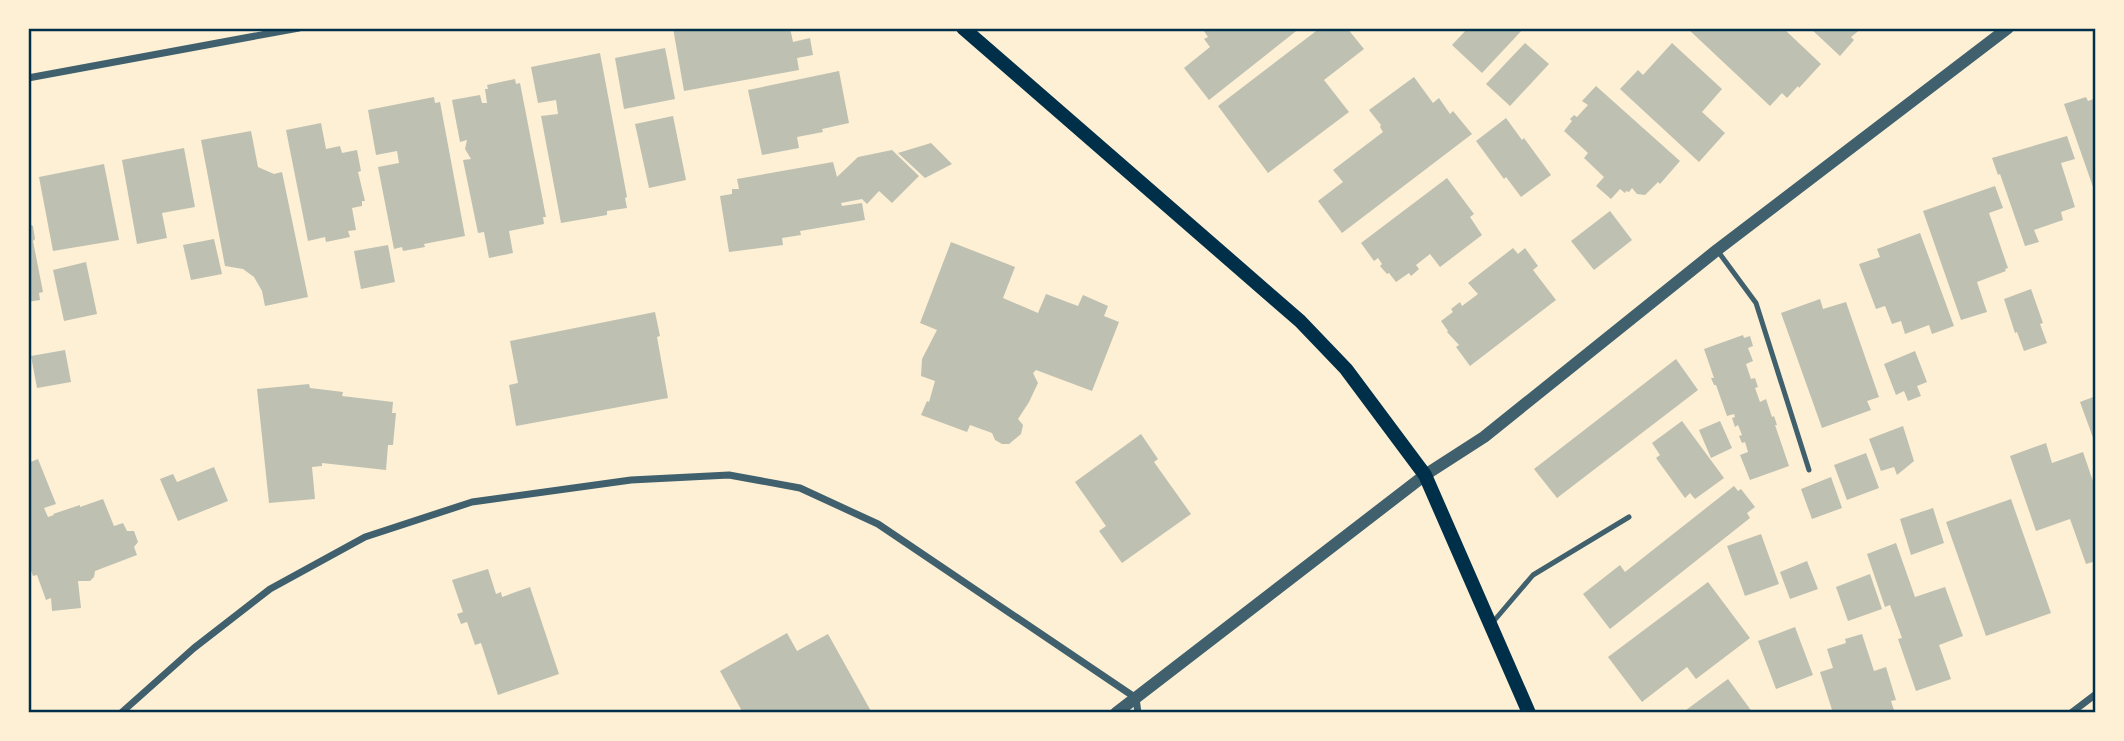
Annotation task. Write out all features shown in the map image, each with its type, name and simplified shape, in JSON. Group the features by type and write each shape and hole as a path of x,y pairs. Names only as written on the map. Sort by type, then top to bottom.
{"main road":[{"path":"963,28 1300,320 1346,369 1425,475 1529,713"}],"street":[{"path":"28,78 299,28"},
{"path":"1115,713 1425,475 1485,437 1717,250 2008,28"},
{"path":"121,713 194,648 270,589 365,537 472,502 631,480 729,475 800,488 878,524 1136,698 1138,713"},
{"path":"2071,713 2096,694"}],"lane":[{"path":"1717,250 1756,303 1809,470"},
{"path":"1491,625 1533,575 1629,517"}],"building":[{"path":"673,28 790,28 793,42 810,38 813,55 797,58 799,70 684,91"},
{"path":"1202,28 1300,28 1209,100 1184,68 1210,47 1204,39 1208,37"},
{"path":"1320,28 1347,28 1364,49 1324,80 1349,112 1268,173 1218,106"},
{"path":"1468,28 1524,28 1482,73 1452,45"},
{"path":"1687,28 1783,28 1821,64 1787,98 1782,93 1770,106"},
{"path":"1810,28 1862,28 1851,37 1854,40 1840,56"},
{"path":"1525,43 1549,64 1510,106 1486,84"},
{"path":"1672,43 1722,89 1702,112 1725,133 1699,162 1620,89 1638,70 1643,75"},
{"path":"665,48 675,99 624,109 615,58"},
{"path":"600,53 627,208 607,211 607,215 561,223 541,116 558,114 556,100 538,103 531,67"},
{"path":"839,71 849,123 797,137 799,148 762,155 748,90"},
{"path":"1414,77 1433,103 1439,98 1450,114 1453,111 1472,134 1342,233 1318,201 1343,182 1333,170 1383,132 1369,110"},
{"path":"515,79 516,84 520,83 546,217 543,217 544,224 509,231 513,253 489,258 484,232 478,233 463,160 471,159 465,149 467,140 460,142 452,100 480,95 482,103 487,103 487,85"},
{"path":"1596,86 1680,161 1660,184 1658,182 1645,195 1637,194 1632,188 1625,193 1620,189 1611,199 1596,186 1604,177 1584,158 1588,153 1564,131 1572,121 1570,119 1574,115 1577,117 1588,105 1582,101"},
{"path":"434,97 435,103 440,102 465,236 424,244 425,247 403,251 402,247 394,249 378,167 399,163 397,151 376,155 368,110"},
{"path":"2086,97 2088,101 2096,98 2096,186 2093,187 2064,104"},
{"path":"673,116 686,180 649,188 635,124"},
{"path":"1506,118 1551,175 1521,197 1476,141"},
{"path":"321,123 326,149 340,146 342,153 357,150 361,171 358,172 365,201 362,201 362,206 352,208 356,230 348,231 350,237 326,242 325,237 308,241 286,130"},
{"path":"251,131 258,167 274,174 282,172 308,297 265,306 262,291 254,277 243,269 225,266 201,140"},
{"path":"2067,136 2075,159 2061,163 2075,207 2061,212 2063,220 2034,230 2039,242 2025,246 1992,158"},
{"path":"931,143 952,164 925,178 898,153"},
{"path":"184,148 195,207 162,213 167,238 137,244 122,160"},
{"path":"892,150 919,176 892,203 879,191 867,204 862,199 841,203 842,206 862,203 865,220 800,231 801,235 782,238 783,245 729,252 720,196 732,194 732,189 739,189 737,179 833,162 837,177 858,157"},
{"path":"104,164 119,240 53,251 39,177"},
{"path":"1447,178 1474,214 1470,217 1482,235 1440,267 1430,254 1416,265 1419,269 1411,276 1409,273 1396,282 1380,266 1382,264 1378,258 1374,261 1361,243"},
{"path":"1995,186 2003,208 1989,213 2008,268 1977,282 1987,312 1961,320 1923,211"},
{"path":"1610,211 1632,240 1594,270 1571,241"},
{"path":"28,223 33,226 33,241 43,292 39,293 40,300 28,302"},
{"path":"1920,233 1954,326 1932,334 1929,325 1905,334 1901,321 1892,324 1885,306 1876,309 1859,264 1880,257 1877,249"},
{"path":"214,239 222,274 191,280 183,245"},
{"path":"951,242 1015,267 1003,298 1038,313 1046,294 1078,306 1083,295 1108,306 1104,316 1119,322 1092,391 1036,370 1033,373 1038,383 1018,419 1023,425 1021,434 1009,444 1002,444 995,440 992,433 970,425 967,432 921,415 927,401 929,402 935,381 921,376 922,359 937,330 920,323"},
{"path":"388,245 395,282 361,289 354,251"},
{"path":"1513,248 1518,254 1525,248 1538,266 1533,270 1556,300 1470,366 1456,347 1459,345 1441,321 1453,312 1451,309 1460,302 1462,306 1478,294 1468,283"},
{"path":"86,262 97,314 64,321 53,270"},
{"path":"2031,289 2047,343 2024,351 2004,299"},
{"path":"1820,299 1823,309 1846,302 1879,397 1867,401 1871,410 1822,428 1781,313"},
{"path":"655,312 668,398 516,426 509,385 518,383 510,341"},
{"path":"1743,335 1744,338 1750,336 1753,346 1748,348 1753,361 1746,364 1751,379 1755,378 1760,402 1766,399 1772,417 1774,416 1789,466 1750,480 1740,455 1748,452 1745,442 1742,443 1739,436 1742,435 1738,425 1735,427 1732,418 1735,417 1734,414 1727,416 1711,378 1714,378 1704,349"},
{"path":"65,350 71,382 37,388 31,356"},
{"path":"1915,351 1927,382 1917,386 1921,396 1908,401 1904,391 1896,395 1884,364"},
{"path":"1676,359 1698,390 1557,498 1534,469"},
{"path":"309,384 310,388 343,392 342,396 393,402 392,413 396,413 393,445 388,445 386,470 322,463 322,466 312,467 315,499 269,503 257,389"},
{"path":"2096,396 2096,446 2080,402"},
{"path":"1682,421 1724,478 1695,499 1690,493 1685,498 1656,458 1660,455 1652,443"},
{"path":"1720,421 1732,448 1711,458 1699,430"},
{"path":"1903,426 1914,461 1897,475 1894,467 1881,471 1869,439"},
{"path":"1141,434 1158,459 1154,462 1191,514 1122,563 1099,531 1106,526 1075,482"},
{"path":"2046,443 2052,463 2083,452 2096,490 2096,561 2086,564 2070,519 2036,531 2010,456"},
{"path":"1866,453 1879,488 1847,500 1834,465"},
{"path":"38,459 56,504 44,508 48,517 103,499 114,526 123,523 127,531 134,531 138,542 134,547 137,555 95,571 90,581 78,581 81,608 52,611 51,598 46,600 37,575 33,576 28,562 28,463"},
{"path":"214,467 228,501 178,521 160,479 173,474 177,482"},
{"path":"1831,477 1842,508 1812,519 1801,489"},
{"path":"1734,486 1738,491 1741,489 1755,507 1747,513 1750,518 1610,629 1583,594 1620,565 1625,572"},
{"path":"2011,499 2051,613 1986,636 1946,522"},
{"path":"1933,508 1944,543 1911,555 1900,519"},
{"path":"1761,534 1779,584 1745,596 1727,546"},
{"path":"1896,543 1915,597 1945,587 1963,636 1939,645 1951,679 1916,691 1898,639 1902,638 1890,605 1885,607 1867,554"},
{"path":"1807,561 1818,589 1790,599 1780,572"},
{"path":"488,569 496,594 501,592 502,597 530,587 559,674 498,695 481,643 475,645 467,622 461,624 457,614 463,612 452,580"},
{"path":"1870,574 1882,609 1848,621 1836,587"},
{"path":"1708,582 1750,638 1696,679 1687,667 1642,702 1608,657"},
{"path":"1795,627 1813,675 1776,689 1758,641"},
{"path":"787,633 797,651 828,634 872,713 743,713 720,671"},
{"path":"1862,634 1874,671 1886,667 1896,700 1891,701 1895,713 1833,713 1820,672 1833,668 1827,649 1846,643 1845,639"},
{"path":"1728,679 1753,713 1682,713"}]}
